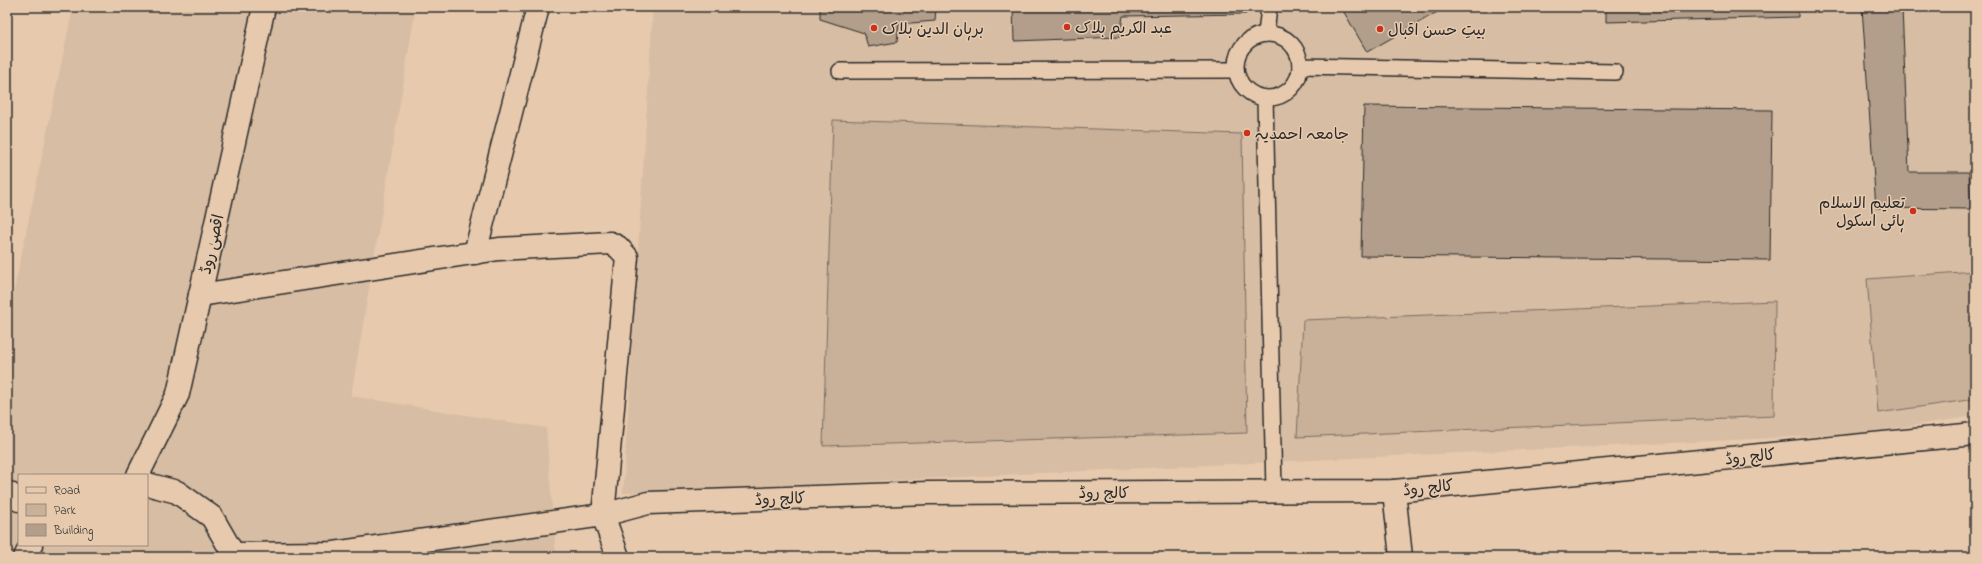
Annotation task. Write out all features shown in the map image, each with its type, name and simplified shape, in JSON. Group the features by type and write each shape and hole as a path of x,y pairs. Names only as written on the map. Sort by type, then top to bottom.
{"main road":[{"name":"اقصیٰ روڈ","path":"138,474 178,394 264,7"},
{"path":"475,253 538,7"},
{"path":"200,295 499,249 610,243 618,247 627,257 603,515 618,557"},
{"name":"کالج روڈ","path":"235,555 334,553 603,515 648,503 928,493 1394,490 1975,434"},
{"path":"148,484 177,492 212,517 235,555"},
{"path":"1394,490 1401,557"},
{"path":"7,492 18,499"},
{"path":"25,557 30,546"}],"lane":[{"path":"1266,34 1269,7"},
{"path":"1266,34 1277,35 1286,39 1296,51 1300,66 1298,76 1293,86 1285,93 1276,97 1265,98 1254,95 1239,81 1236,70 1236,60 1246,41 1256,36 1266,34"},
{"path":"1300,66 1615,72"},
{"path":"840,72 1236,70"},
{"path":"1265,98 1274,491"}],"shaded area":[{"path":"73,7 416,7 351,396 546,428 556,557 7,557 7,324"},
{"name":"جامعہ احمدیہ","path":"653,7 1975,7 1975,416 1857,434 623,493"}],"green space":[{"path":"833,120 1242,134 1247,433 823,446"},
{"path":"1975,271 1975,399 1878,413 1867,279"},
{"path":"1775,301 1774,416 1297,437 1303,320"}],"building":[{"name":"برہان الدین بلاک","path":"820,7 936,7 935,21 899,24 897,42 868,47 864,33 820,19"},
{"name":"عبد الکریم بلاک","path":"1013,7 1247,7 1246,14 1123,16 1120,37 1014,41"},
{"name":"بیتِ حسن اقبال","path":"1341,7 1446,7 1367,52"},
{"path":"1606,7 1798,7 1798,17 1606,22"},
{"path":"1862,7 1924,7 1902,8 1909,172 1969,172 1971,209 1876,208"},
{"path":"1975,57 1975,122 1974,120"},
{"path":"1364,106 1772,110 1770,260 1361,256"}],"place":[{"name":"عبد الکریم بلاک","path":"1067,27"},
{"name":"برہان الدین بلاک","path":"874,28"},
{"name":"بیتِ حسن اقبال","path":"1380,29"},
{"name":"جامعہ احمدیہ","path":"1247,133"},
{"name":"تعلیم الاسلام ہائی اسکول","path":"1913,211"}]}
